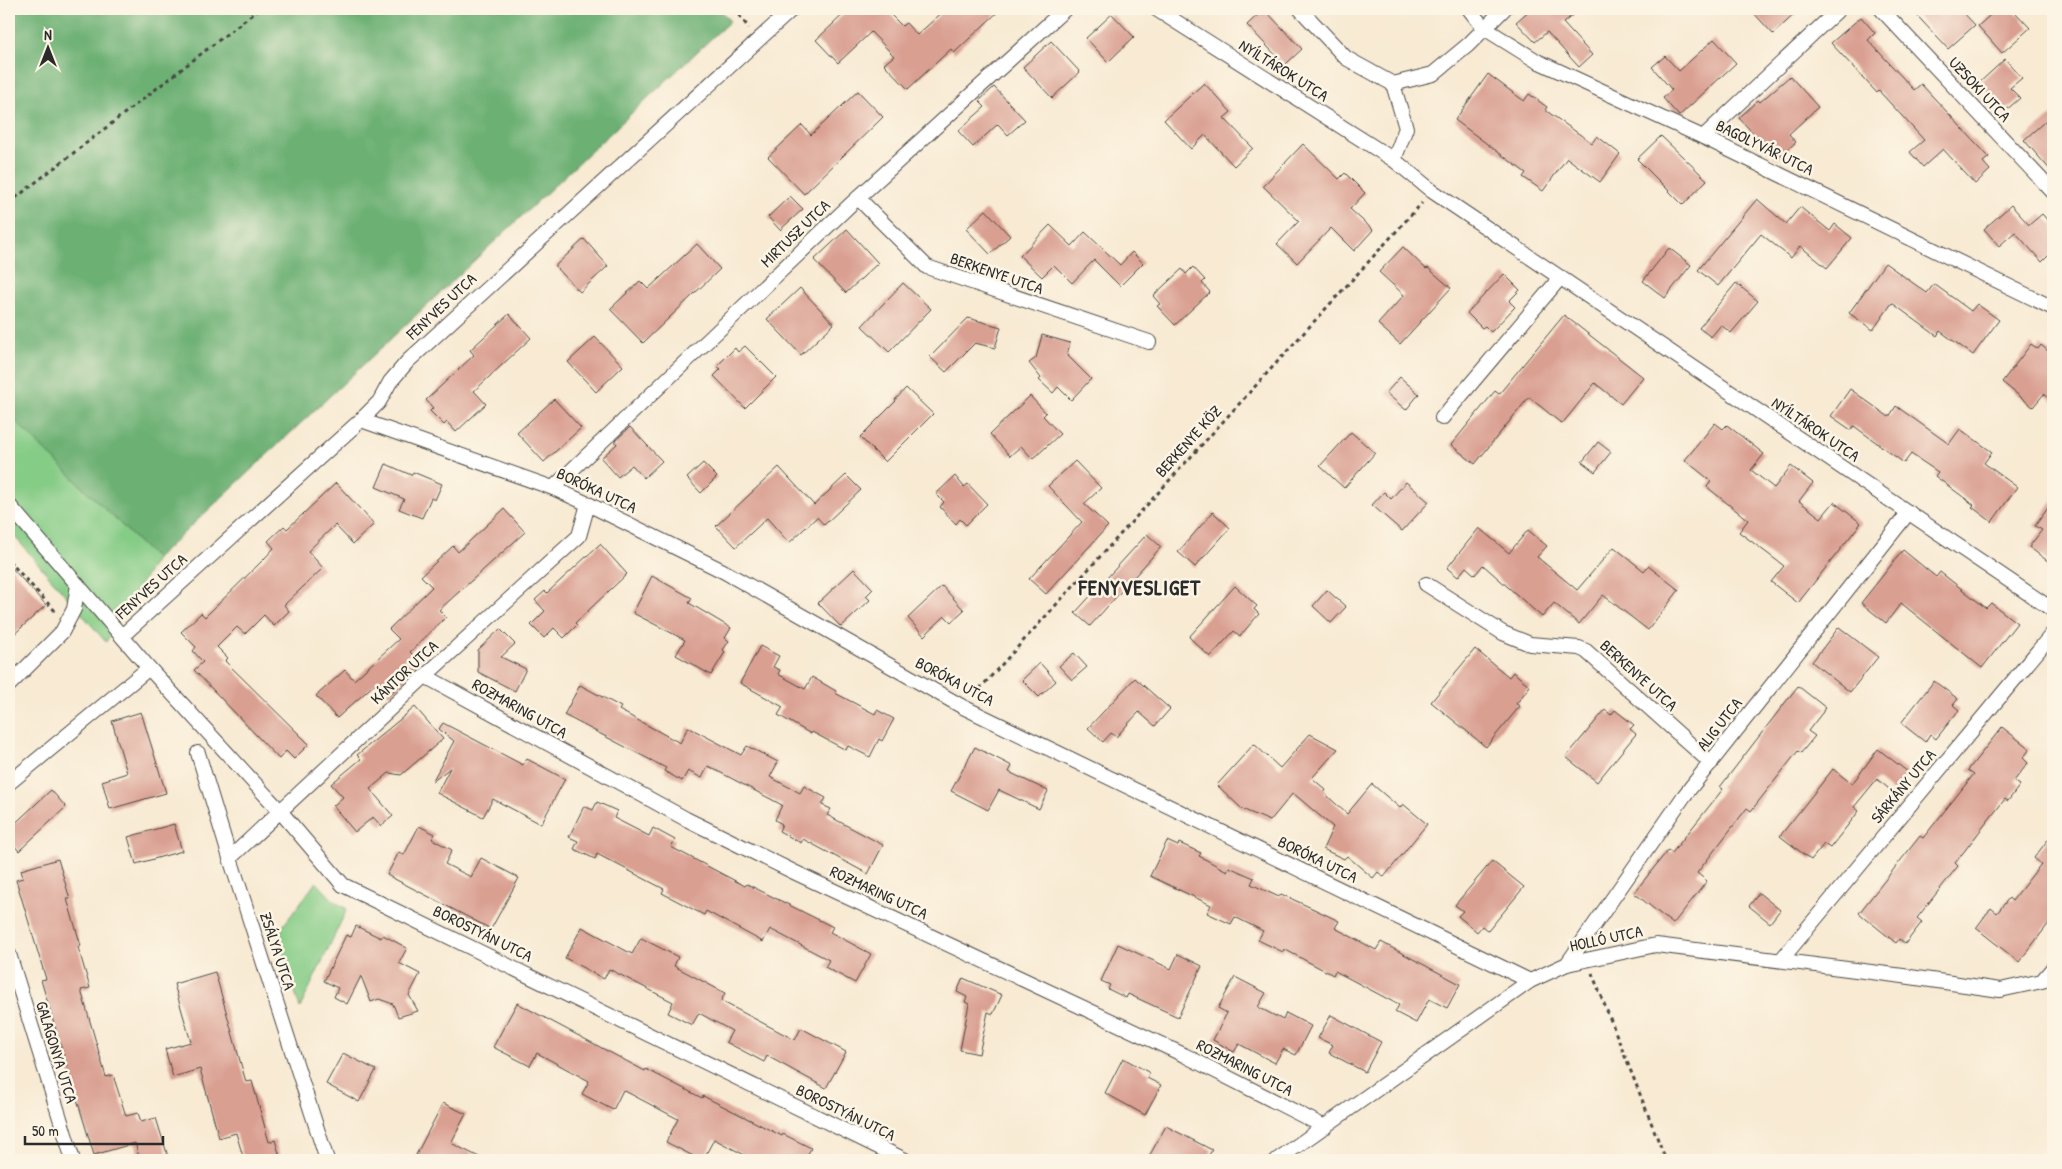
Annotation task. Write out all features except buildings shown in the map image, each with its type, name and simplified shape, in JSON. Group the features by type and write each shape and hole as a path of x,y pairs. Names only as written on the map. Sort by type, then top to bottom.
{"street":[{"name":"FENYVES UTCA","path":"122,636 361,420 379,402 390,382 408,361 792,9"},
{"name":"MIRTUSZ UTCA","path":"552,488 858,198 1065,9"},
{"name":"NYÍLTÁROK UTCA","path":"1156,9 1394,160 1432,192 2053,610"},
{"path":"1300,9 1346,58 1393,84 1433,74 1468,44 1504,9"},
{"name":"BAGOLYVÁR UTCA","path":"1469,9 1484,28 1537,61 1703,137 2053,308"},
{"path":"1703,137 1839,9"},
{"name":"UZSOKI UTCA","path":"1881,9 2053,192"},
{"path":"1393,84 1406,128 1394,160"},
{"name":"BERKENYE UTCA","path":"858,198 927,267 1149,342"},
{"path":"1442,418 1560,278"},
{"name":"BORÓKA UTCA","path":"361,420 552,488 588,504 723,571 963,707 1530,980"},
{"name":"KÁNTOR UTCA","path":"230,858 425,676 579,536 588,504"},
{"name":"BOROSTYÁN UTCA","path":"9,505 149,668 280,811 343,884 906,1160"},
{"name":"ALIG UTCA","path":"1567,964 1684,796 1909,512"},
{"name":"BERKENYE UTCA","path":"1426,584 1503,633 1530,644 1579,648 1586,651 1711,763"},
{"path":"9,685 62,632 74,609 78,585"},
{"name":"SÁRKÁNY UTCA","path":"1781,960 2053,633"},
{"path":"9,783 149,668"},
{"name":"ROZMARING UTCA","path":"425,676 686,819 796,873 1184,1055 1325,1127"},
{"name":"ZSÁLYA UTCA","path":"198,753 327,1160"},
{"name":"HOLLÓ UTCA","path":"1277,1160 1530,980 1567,964 1656,945 2000,990 2042,982 2053,968"},
{"name":"GALAGONYA UTCA","path":"9,954 73,1160"}],"path":[{"path":"9,202 258,9"},
{"path":"734,9 758,40"},
{"name":"BERKENYE KÖZ","path":"963,707 1432,192"},
{"path":"9,561 66,624"},
{"path":"1587,960 1666,1160"}],"green space":[{"path":"9,9 719,9 730,21 156,559 9,415"},
{"path":"9,415 156,559 106,642 9,530"},
{"path":"316,882 335,902 347,909 300,1008 277,934"}],"district":[{"name":"FENYVESLIGET","path":"1140,588"}]}
